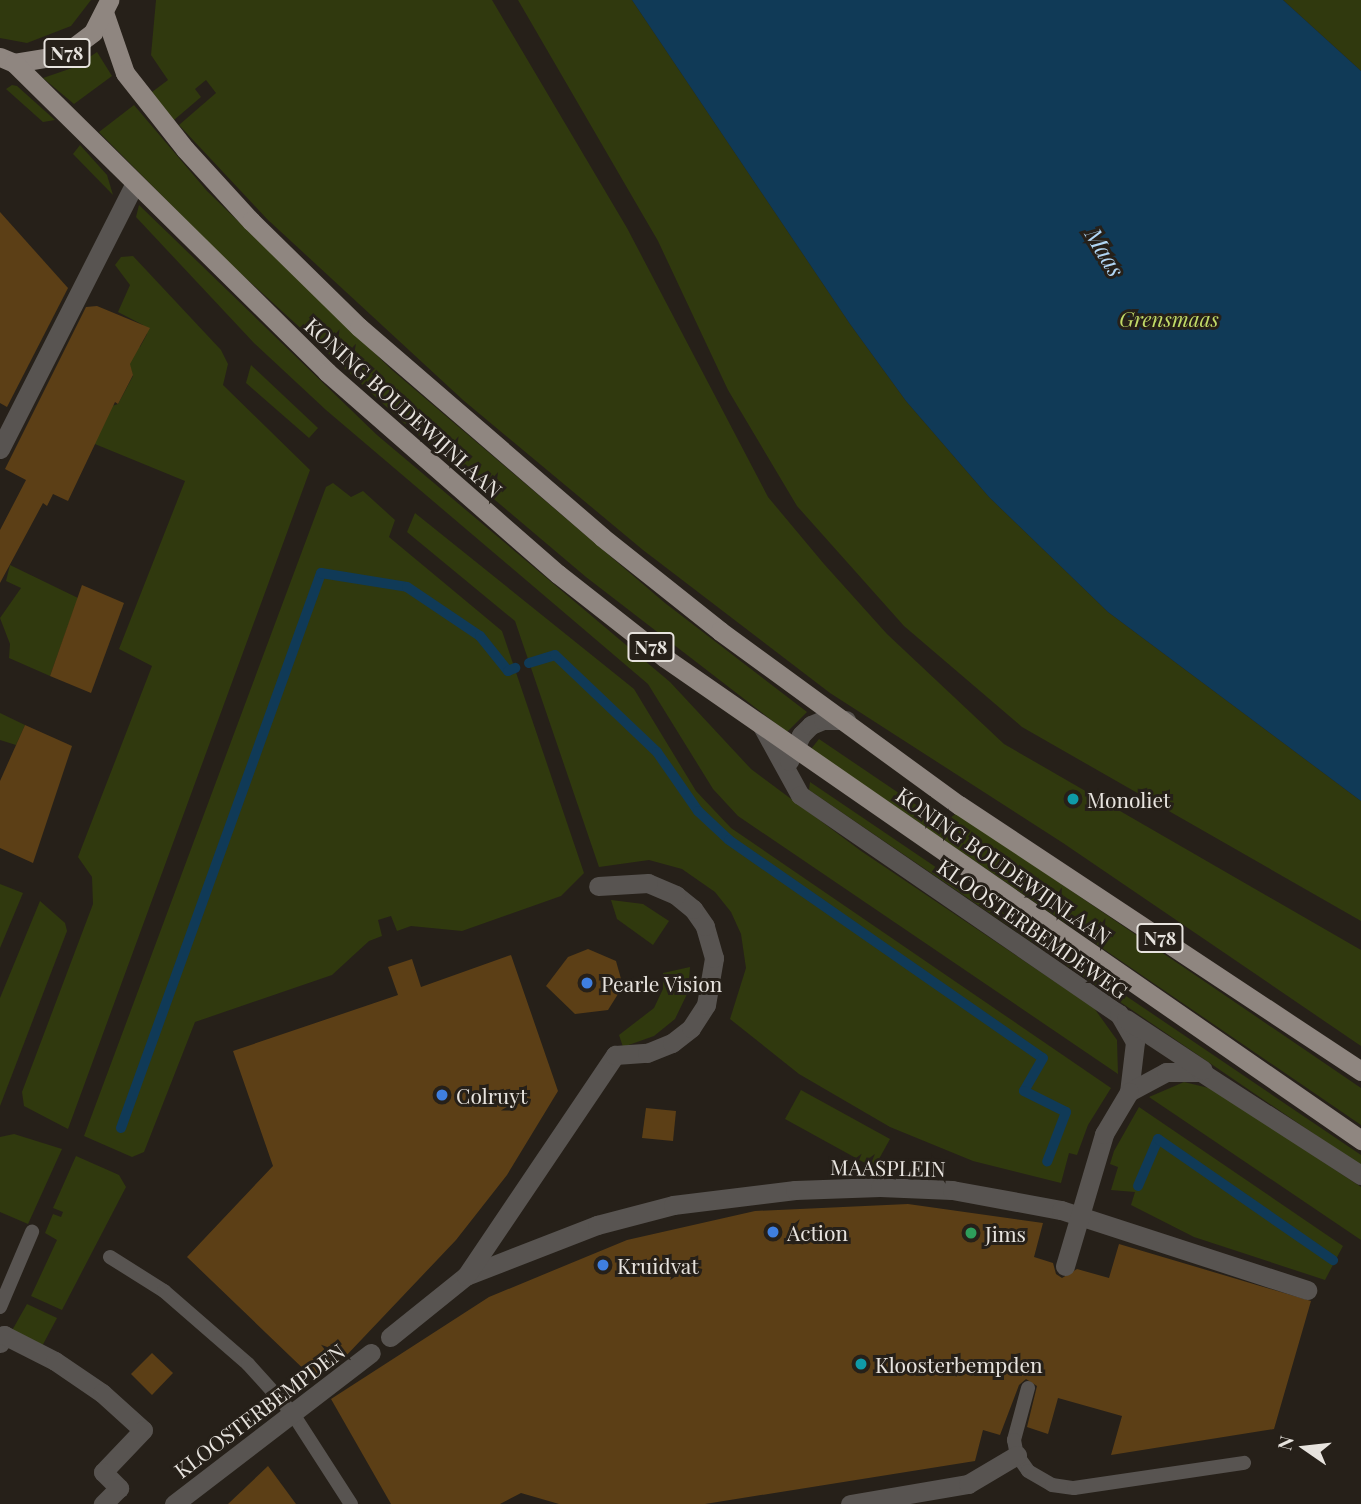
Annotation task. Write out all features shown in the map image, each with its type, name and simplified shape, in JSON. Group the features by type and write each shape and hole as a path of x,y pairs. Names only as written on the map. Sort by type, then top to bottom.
{"main road":[{"name":"N78","path":"7,60 63,55 81,44 107,8"},
{"name":"KONING BOUDEWIJNLAAN","path":"107,8 116,55 162,121 242,211 359,327 602,537 720,631 959,804 1361,1071"},
{"name":"KONING BOUDEWIJNLAAN","path":"7,60 327,372 558,574 762,726 1361,1140"}],"street":[{"path":"0,449 134,185"},
{"path":"788,778 794,748 811,725 823,720 846,720"},
{"name":"KLOOSTERBEMDEWEG","path":"762,726 788,778 800,795 1119,1014 1135,1042 1129,1092"},
{"path":"390,1337 467,1276 615,1055 647,1054 672,1043 699,1017 710,993 712,946 693,909 676,895 648,883 597,886"},
{"path":"1119,1014 1361,1175"},
{"path":"1065,1266 1104,1134 1129,1092 1175,1069 1212,1076"},
{"name":"MAASPLEIN","path":"467,1276 622,1218 754,1194 915,1188 986,1195 1080,1216 1307,1290"},
{"path":"0,1343 4,1335 22,1342 72,1372 143,1430 103,1472 119,1488 103,1504"},
{"name":"KLOOSTERBEMPDEN","path":"174,1504 371,1353"},
{"path":"849,1504 968,1484 1017,1455"}],"lane":[{"path":"0,1307 32,1232"},
{"path":"110,1256 164,1291 212,1330 293,1413 351,1504"},
{"path":"1028,1388 1014,1440 1017,1455 1033,1476 1069,1488 1244,1463"}],"green space":[{"path":"0,0 91,0 71,26 27,43 0,38"},
{"path":"156,0 492,0 627,228 768,497 887,634 1004,744 1361,950 1361,1046 1063,843 830,693 643,550 463,400 267,219 179,125 216,93 206,80 195,89 201,97 174,120 152,92 168,80 151,55"},
{"path":"518,0 632,0 850,324 906,401 989,497 1108,612 1361,801 1361,921 1022,727 904,626 797,506 728,390 658,241"},
{"path":"1283,0 1361,0 1361,71"},
{"path":"97,52 112,76 74,104 43,78 75,67"},
{"path":"12,85 17,86 55,120 43,122 6,89"},
{"path":"134,105 207,191 392,370 665,603 807,712 787,732 586,577 404,423 225,259 99,132"},
{"path":"80,145 107,175 113,195 73,154"},
{"path":"139,205 377,435 670,682 751,769 861,851 1094,1008 1117,1040 1118,1074 738,816 713,789 648,684 326,410 254,343 136,217"},
{"path":"133,256 221,350 228,364 223,385 310,470 68,1129 24,1106 22,1092 93,904 92,877 78,857 152,666 119,649 185,481 90,442 99,410 118,404 133,376 127,356 131,342 140,347 147,334 143,325 118,312 130,285 115,265 121,257"},
{"path":"251,365 318,428 309,438 246,383"},
{"path":"333,483 351,497 363,491 395,520 389,537 502,631 584,873 561,896 462,931 411,926 397,931 391,916 378,920 382,936 369,941 332,975 195,1022 144,1152 132,1157 84,1136 326,487"},
{"path":"415,513 634,689 696,791 731,828 1111,1088 1088,1125 1077,1155 1069,1153 1061,1183 973,1161 890,1127 799,1074 730,1019 746,968 741,934 731,912 715,892 682,869 649,860 599,867 515,621 407,532"},
{"path":"10,565 78,598 50,676 9,658 10,644 0,618 21,588 6,581"},
{"path":"0,713 25,725 16,745 0,740"},
{"path":"819,739 943,823 957,813 1361,1088 1361,1125 811,749"},
{"path":"810,782 1361,1155 1361,1166 809,790"},
{"path":"0,884 23,893 0,948"},
{"path":"611,900 643,904 669,921 653,945 617,919"},
{"path":"40,901 65,923 67,931 0,1106 0,998"},
{"path":"690,967 688,992 675,1019 654,1036 623,1047 619,1035 654,1008 663,989 663,973"},
{"path":"1184,1082 1213,1089 1361,1187 1361,1240 1149,1097"},
{"path":"801,1090 890,1139 874,1168 785,1119"},
{"path":"1139,1107 1343,1246 1325,1280 1194,1237 1131,1205 1135,1192 1111,1190 1118,1167 1110,1164 1114,1151"},
{"path":"14,1134 62,1149 28,1224 0,1212 0,1137"},
{"path":"76,1156 119,1175 126,1187 62,1310 31,1296 57,1240 45,1233 53,1214 61,1217 63,1212 53,1208"},
{"path":"27,1304 57,1318 40,1350 10,1334"}],"water":[{"name":"Maas","path":"632,0 1283,0 1361,71 1361,801 1108,612 989,497 906,401 850,324"}],"building":[{"path":"0,212 68,288 7,407 0,403"},
{"path":"97,306 150,328 130,364 133,375 118,404 115,402 68,501 53,494 47,506 43,503 0,583 0,530 26,480 5,469 86,307"},
{"path":"82,585 124,603 91,693 50,676"},
{"path":"25,725 72,746 33,863 0,848 0,781"},
{"path":"588,949 616,961 623,986 608,1010 575,1014 546,986 568,957"},
{"path":"511,955 558,1091 507,1175 456,1240 344,1358 315,1380 187,1257 273,1166 233,1051 398,995 388,967 412,959 421,987"},
{"path":"646,1108 676,1111 673,1141 642,1138"},
{"name":"Kloosterbempden","path":"908,1204 1043,1223 1034,1257 1053,1263 1056,1274 1062,1278 1077,1269 1109,1278 1119,1244 1311,1301 1274,1429 1111,1455 1122,1416 1058,1398 1048,1434 1027,1427 1037,1386 1026,1379 1019,1385 1000,1435 983,1430 975,1461 705,1504 559,1504 521,1493 500,1504 391,1504 331,1399 489,1297 627,1240 755,1211"},
{"path":"152,1353 173,1373 152,1395 131,1374"},
{"path":"268,1466 296,1504 228,1504"}],"waterway":[{"path":"121,1128 321,573 407,587 480,636 508,671 515,668"},
{"path":"529,663 555,655 657,752 698,811 729,840 1043,1058 1024,1091 1066,1112 1047,1162"},
{"path":"1138,1186 1158,1139 1333,1260"}],"place":[{"name":"Monoliet","path":"1073,799"},
{"name":"Pearle Vision","path":"587,983"},
{"name":"Colruyt","path":"442,1095"},
{"name":"Action","path":"773,1232"},
{"name":"Jims","path":"971,1233"},
{"name":"Kruidvat","path":"603,1265"},
{"name":"Kloosterbempden","path":"861,1364"}],"park label":[{"name":"Grensmaas","path":"1169,318"}]}
